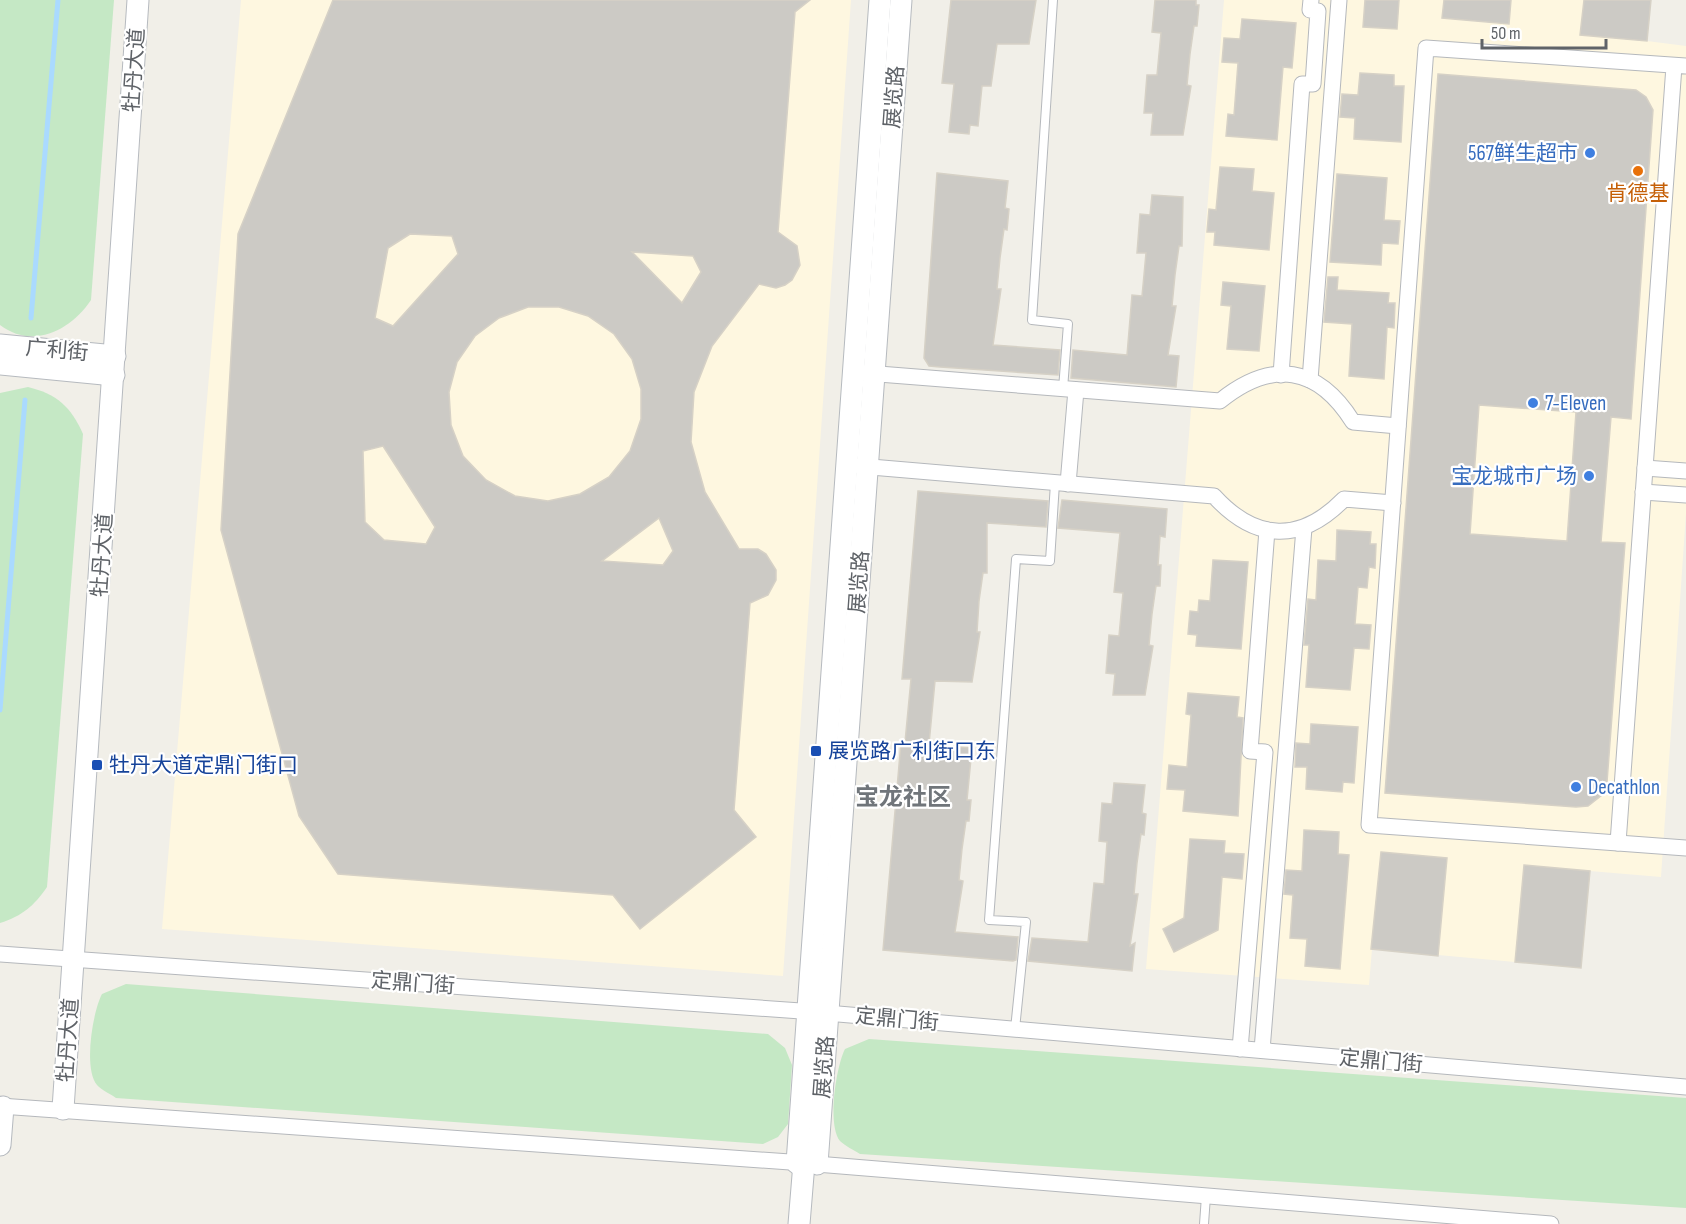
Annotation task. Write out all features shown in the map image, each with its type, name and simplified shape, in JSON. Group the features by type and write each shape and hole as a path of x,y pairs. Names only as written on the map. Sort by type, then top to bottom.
{"street":[{"name":"牡丹大道","path":"63,1109 138,0"},
{"name":"展览路","path":"864,373 880,0"},
{"name":"展览路","path":"799,1224 818,1012 864,373 901,0"},
{"path":"1281,375 1302,84 1313,84 1318,11 1310,10 1311,0"},
{"path":"1310,380 1339,0"},
{"path":"1618,843 1643,492 1680,66 1426,48 1369,825 1686,848"},
{"name":"广利街","path":"0,345 114,365"},
{"name":"广利街","path":"0,364 114,365"},
{"path":"864,373 1221,401 1241,384 1266,375 1293,375 1318,383 1339,400 1353,422 1398,426"},
{"path":"1062,484 1070,390"},
{"path":"857,465 1214,496 1232,515 1254,527 1279,532 1304,528 1326,517 1344,499 1393,503"},
{"path":"1645,468 1686,471"},
{"path":"1643,492 1686,495"},
{"path":"1262,1050 1304,528"},
{"path":"1240,1048 1265,752 1250,751 1267,530"},
{"name":"定鼎门街","path":"0,954 818,1012 1686,1087"},
{"path":"0,1145 1,1106 63,1109 806,1163 1206,1196 1435,1219 1551,1224"}],"lane":[{"path":"1053,0 1032,320 1068,324 1070,390"},
{"path":"1015,1029 1026,922 988,920 1016,559 1050,561 1062,484"},
{"path":"1204,1224 1206,1196"}],"shaded area":[{"path":"241,0 851,0 783,976 162,929"},
{"path":"1224,0 1651,0 1647,41 1686,46 1686,513 1661,877 1590,871 1581,968 1372,949 1369,985 1146,969"}],"green space":[{"path":"0,0 114,0 91,300 83,311 62,328 38,336 25,336 0,325"},
{"path":"28,387 62,403 73,416 83,434 47,887 27,910 0,923 0,393"},
{"path":"126,984 768,1034 785,1048 792,1065 788,1124 778,1137 763,1144 116,1098 99,1087 93,1077 91,1040 95,1013 102,994"},
{"path":"869,1039 1686,1098 1686,1208 860,1154 842,1143 836,1133 834,1096 845,1049"}],"building":[{"path":"333,0 810,0 795,12 778,232 797,246 800,265 792,280 785,285 776,288 759,284 712,346 694,392 691,442 705,492 739,549 758,549 766,554 776,570 776,580 768,595 750,603 734,810 756,837 640,929 613,895 338,874 299,816 221,530 238,234","holes":["410,234 452,236 458,254 393,326 375,318 388,248","632,252 693,256 701,272 682,303","528,307 559,307 588,316 614,334 632,359 641,389 641,419 630,451 609,477 580,494 548,501 515,496 486,480 463,456 451,425 449,392 457,362 475,336 499,318","383,446 435,527 426,544 384,540 365,522 363,451","659,518 673,551 663,565 602,561"]},
{"path":"951,0 1036,0 1029,44 997,44 991,86 982,86 978,126 970,125 969,134 949,132 954,84 942,83"},
{"path":"1155,0 1196,0 1196,5 1199,5 1197,26 1194,26 1190,54 1187,85 1191,86 1183,135 1151,135 1153,113 1144,113 1147,75 1157,75 1161,33 1152,32"},
{"path":"1365,0 1399,0 1397,29 1363,27"},
{"path":"1444,0 1511,0 1509,24 1442,18"},
{"path":"1584,0 1651,0 1647,41 1580,35"},
{"path":"1242,19 1296,23 1292,68 1283,67 1277,140 1226,136 1228,114 1234,115 1238,63 1222,62 1224,38 1240,39"},
{"path":"1360,73 1394,75 1394,86 1404,86 1401,142 1354,139 1355,118 1340,117 1342,94 1358,95"},
{"name":"宝龙城市广场","path":"1438,74 1636,90 1646,97 1653,110 1631,419 1611,417 1601,542 1625,543 1607,782 1602,795 1588,806 1576,807 1385,793","holes":["1479,405 1576,412 1567,541 1470,534"]},
{"path":"1220,167 1254,169 1252,191 1274,193 1269,250 1214,245 1215,232 1207,232 1209,209 1216,210"},
{"path":"937,173 1008,181 1005,208 1009,209 1007,230 1004,229 1000,258 997,289 1001,289 993,345 1060,350 1058,375 929,366 924,358"},
{"path":"1337,174 1387,178 1384,220 1400,221 1398,244 1382,243 1381,265 1330,262"},
{"path":"1152,195 1183,197 1182,246 1179,246 1175,275 1172,306 1176,306 1168,355 1179,356 1176,387 1071,378 1073,350 1127,355 1132,295 1142,296 1144,275 1146,253 1137,253 1140,214 1150,215"},
{"path":"1328,277 1338,277 1337,290 1389,293 1388,303 1395,303 1394,328 1387,327 1384,379 1349,376 1352,324 1324,322"},
{"path":"1223,282 1265,286 1259,351 1227,349 1231,306 1221,305"},
{"path":"918,491 1048,501 1046,527 987,523 987,573 983,573 979,601 977,632 980,632 972,682 935,681 929,744 972,748 967,800 971,800 969,821 966,821 962,849 959,880 963,881 955,932 1018,937 1016,960 1013,961 883,950 901,742 905,742 911,679 902,679"},
{"path":"1062,500 1167,509 1165,537 1160,536 1158,565 1161,565 1160,586 1156,586 1152,614 1149,645 1153,646 1145,695 1113,695 1115,674 1106,673 1109,635 1119,636 1123,593 1114,592 1120,533 1058,528"},
{"path":"1337,530 1371,532 1370,544 1376,544 1375,568 1369,567 1367,588 1358,587 1355,624 1371,625 1369,649 1354,648 1350,690 1306,687 1309,645 1304,645 1308,599 1316,600 1318,560 1336,561"},
{"path":"1213,560 1248,562 1241,649 1196,646 1197,635 1188,634 1190,611 1198,612 1199,600 1210,601"},
{"path":"1188,693 1239,697 1237,717 1243,718 1238,816 1183,811 1185,790 1167,789 1169,765 1187,767 1191,715 1186,714"},
{"path":"1311,724 1358,727 1354,783 1343,782 1342,792 1306,789 1307,767 1295,767 1296,743 1310,744"},
{"path":"1114,783 1145,785 1142,813 1146,814 1144,835 1141,834 1137,863 1134,894 1138,894 1130,946 1135,943 1132,971 1028,961 1032,938 1088,942 1094,883 1104,884 1107,842 1099,841 1102,803 1112,804"},
{"path":"1304,830 1339,832 1338,854 1349,855 1340,969 1305,966 1307,939 1290,938 1293,895 1284,894 1286,870 1302,871"},
{"path":"1190,839 1225,841 1224,853 1244,854 1242,879 1222,877 1218,930 1174,952 1163,929 1184,918"},
{"path":"1381,852 1447,858 1438,956 1371,949"},
{"path":"1524,865 1590,871 1581,968 1515,962"}],"waterway":[{"path":"31,318 58,0"},
{"path":"0,710 25,400"}],"place":[{"name":"567鲜生超市","path":"1590,153"},
{"name":"肯德基","path":"1638,171"},
{"name":"7-Eleven","path":"1533,403"},
{"name":"宝龙城市广场","path":"1589,476"},
{"name":"展览路广利街口东","path":"816,751"},
{"name":"牡丹大道定鼎门街口","path":"97,765"},
{"name":"Decathlon","path":"1576,787"}],"district":[{"name":"宝龙社区","path":"903,797"}]}
